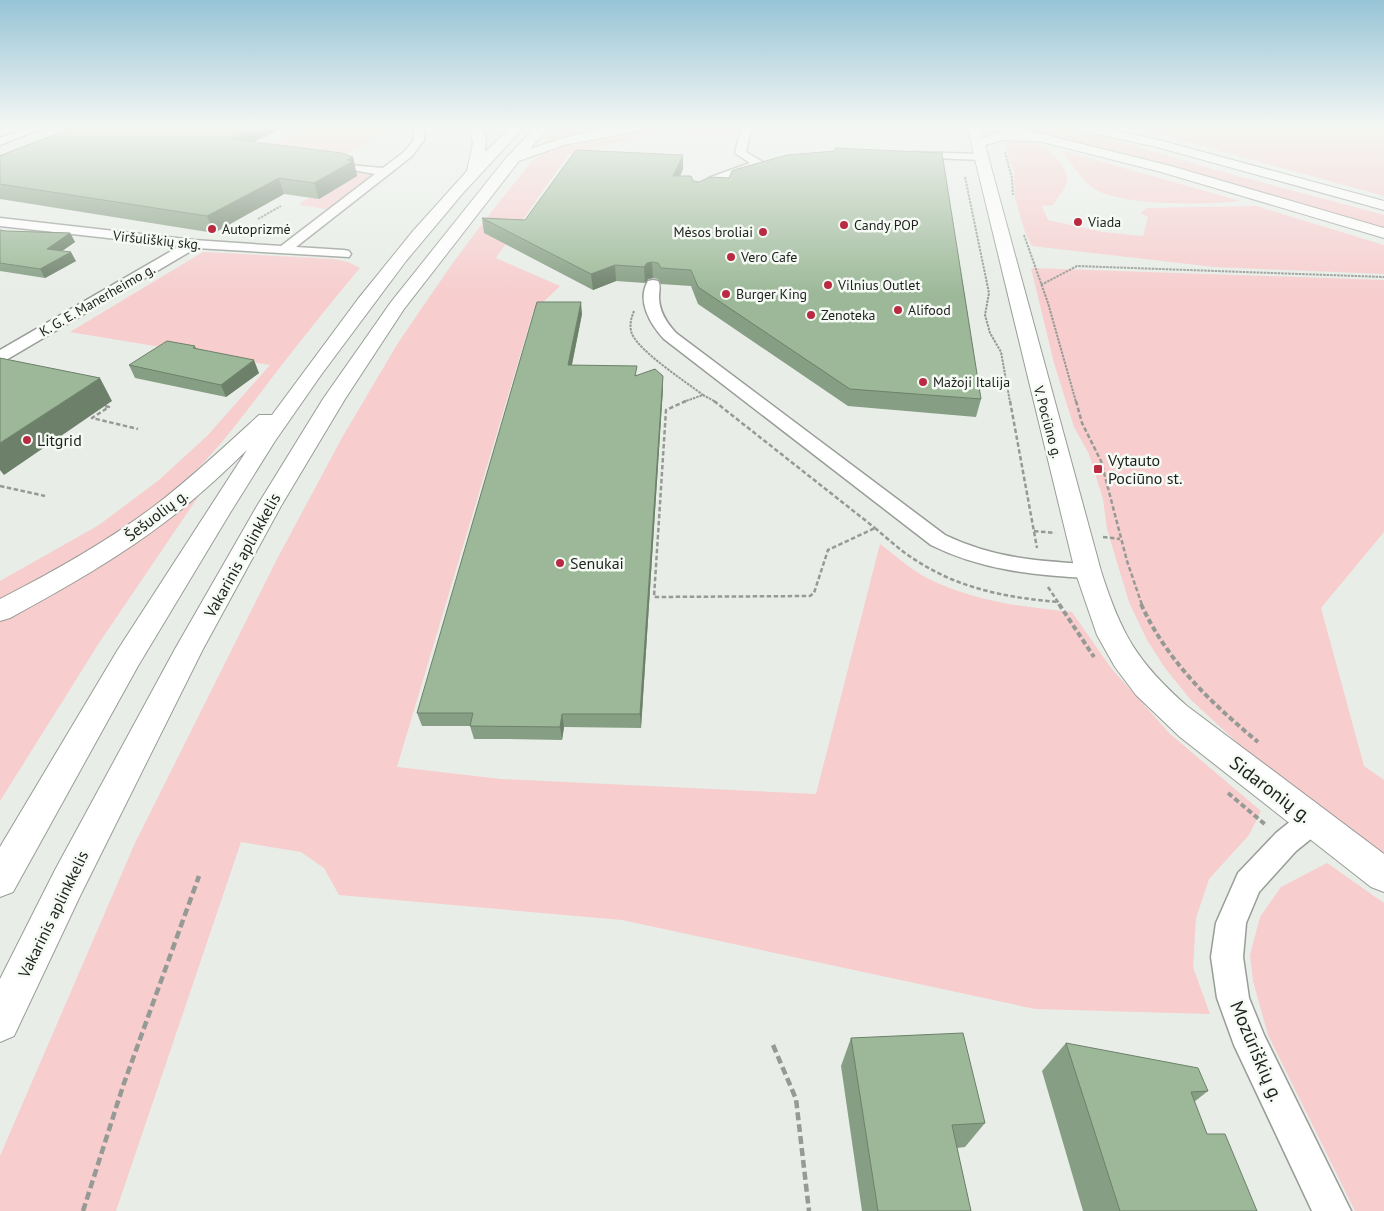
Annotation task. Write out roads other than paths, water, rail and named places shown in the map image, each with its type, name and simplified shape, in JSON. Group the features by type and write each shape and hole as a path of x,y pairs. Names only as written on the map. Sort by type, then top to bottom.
{"main road":[{"path":"0,880 82,735 191,554 294,396 399,259 466,183"},
{"name":"Vakarinis aplinkkelis","path":"0,1022 68,882 193,641 269,506 334,399 397,306 494,183"},
{"name":"V. Pociūno g.","path":"989,183 1033,362 1099,609 1116,645 1133,670 1160,701"},
{"path":"1212,183 1384,233"},
{"path":"1299,183 1384,206"},
{"name":"Šešuolių g.","path":"0,611 98,556 145,525 182,497 294,396"},
{"name":"Sidaronių g.","path":"1160,701 1199,735 1384,875"}],"street":[{"path":"284,250 372,183"},
{"path":"699,191 710,183"},
{"name":"Viršuliškių skg.","path":"0,222 194,244 344,254"},
{"name":"K. G. E. Manerheimo g.","path":"0,357 194,244"},
{"path":"653,284 651,297 654,316 670,336 938,540 957,550 1007,565 1088,571"},
{"name":"Mozūriškių g.","path":"1312,821 1286,842 1248,883 1231,923 1227,957 1233,998 1251,1044 1332,1211"}],"place":[{"name":"Viada","path":"1078,222"},
{"name":"Candy POP","path":"844,225"},
{"name":"Autoprizmė","path":"212,229"},
{"name":"Mėsos broliai","path":"763,232"},
{"name":"Vero Cafe","path":"731,257"},
{"name":"Vilnius Outlet","path":"828,285"},
{"name":"Burger King","path":"726,294"},
{"name":"Alifood","path":"898,310"},
{"name":"Zenoteka","path":"811,315"},
{"name":"Mažoji Italija","path":"923,382"},
{"name":"Litgrid","path":"27,440"},
{"name":"Vytauto Pociūno st.","path":"1098,469"},
{"name":"Senukai","path":"560,563"}]}
